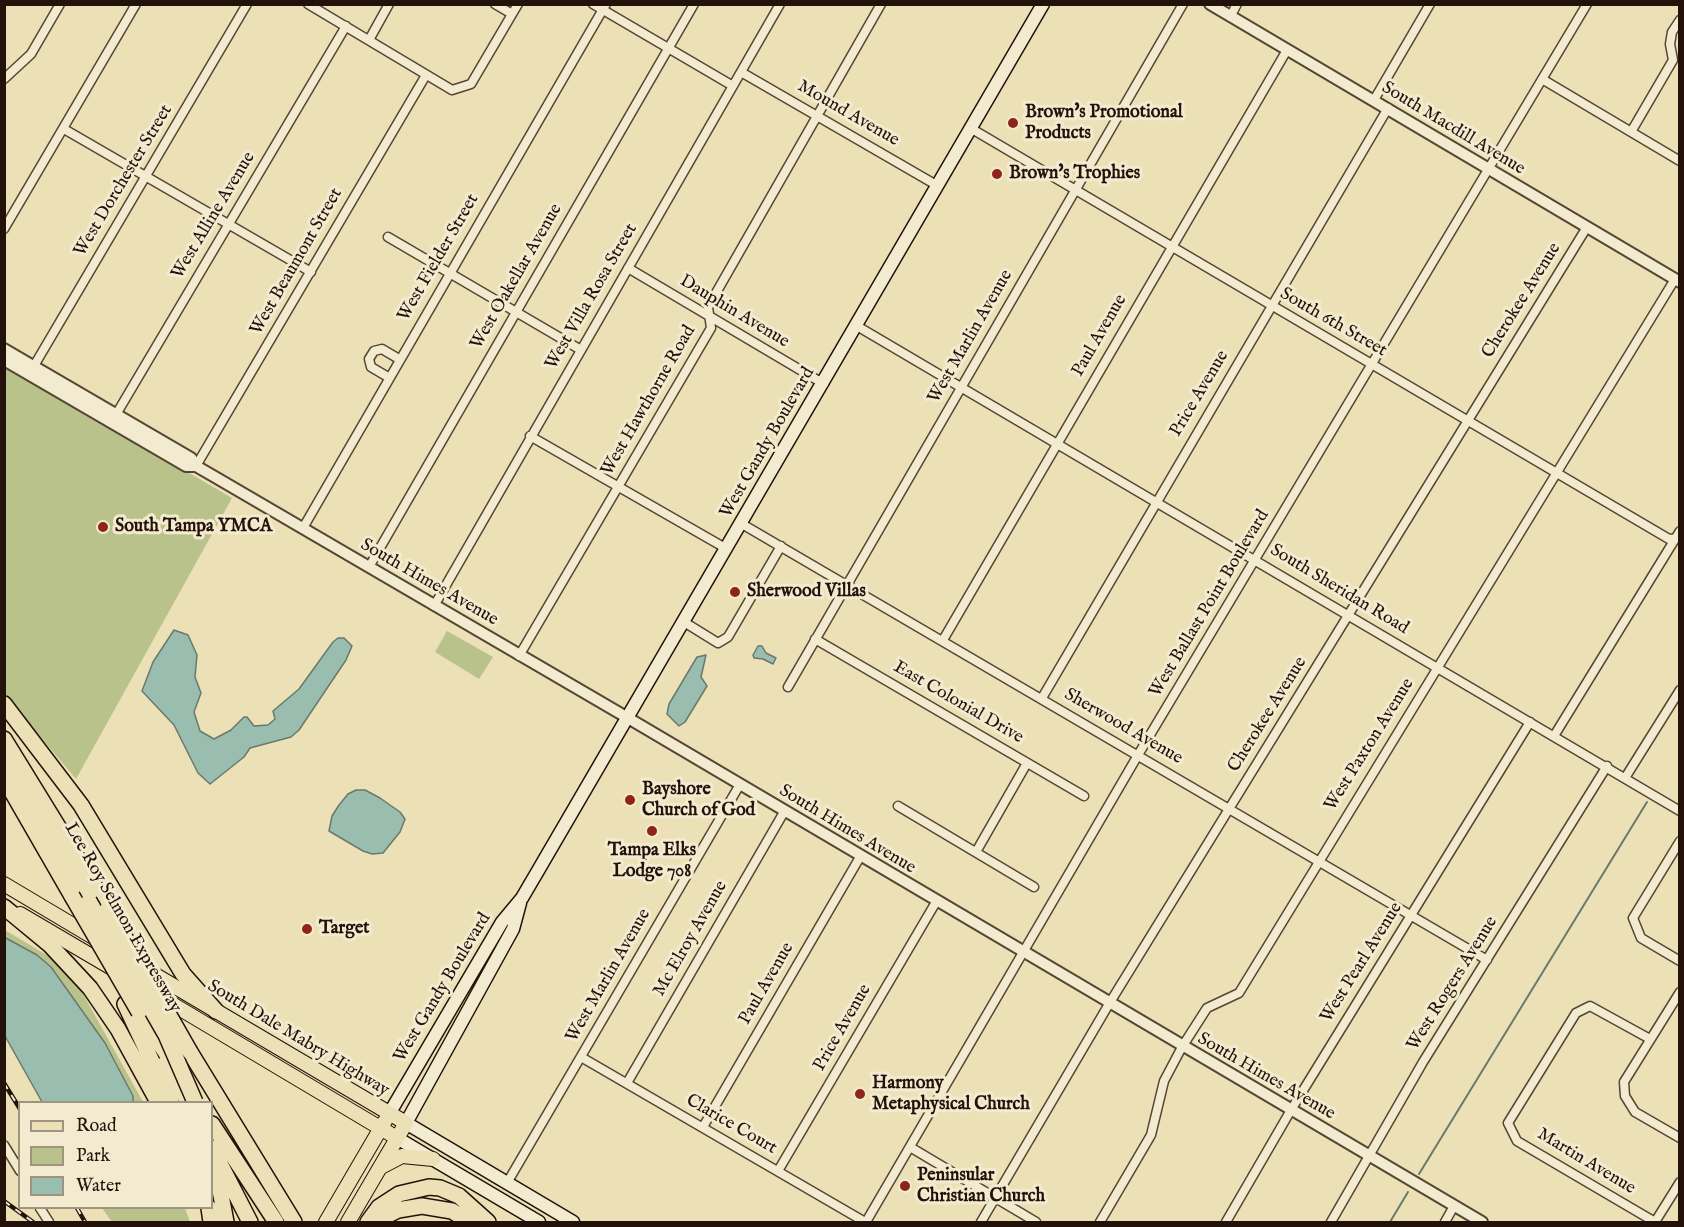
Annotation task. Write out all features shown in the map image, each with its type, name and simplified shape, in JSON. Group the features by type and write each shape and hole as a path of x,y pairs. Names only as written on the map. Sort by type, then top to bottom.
{"highway":[{"path":"4,704 81,805 183,974 216,1011"},
{"path":"4,739 108,908 190,1052 292,1220"},
{"name":"Lee Roy Selmon Expressway","path":"4,758 166,1035 196,1101"},
{"path":"4,778 125,1004 171,1101"},
{"path":"4,798 67,892 195,1101"},
{"path":"4,906 50,945 90,988 115,1023 155,1096"},
{"path":"139,1012 187,1101"},
{"path":"213,1126 276,1222"},
{"path":"213,1151 250,1222"},
{"path":"213,1154 226,1222"},
{"path":"368,1222 379,1207 409,1190 440,1188 466,1201 488,1222"},
{"path":"374,1222 398,1210 423,1206 452,1211 471,1222"}],"main road":[{"name":"West Gandy Boulevard","path":"326,1222 502,922 522,898 742,524 972,129 1039,6"},
{"name":"South Dale Mabry Highway","path":"4,884 573,1222"},
{"name":"West Gandy Boulevard","path":"348,1222 398,1138 513,929 522,898"},
{"name":"South Dale Mabry Highway","path":"4,906 398,1138"},
{"path":"357,1114 366,1132 362,1162"},
{"path":"398,1138 539,1222"},
{"path":"380,1168 402,1156 433,1159"}],"street":[{"path":"4,79 31,54 60,4"},
{"path":"4,229 136,4"},
{"name":"West Dorchester Street","path":"32,370 247,4"},
{"path":"308,4 452,90 471,84 518,4"},
{"path":"369,40 389,4"},
{"path":"495,4 512,14"},
{"path":"593,4 604,7 668,50 733,86"},
{"name":"West Oakellar Avenue","path":"369,567 694,4"},
{"name":"West Villa Rosa Street","path":"434,606 780,4"},
{"name":"West Hawthorne Road","path":"519,656 711,328 708,307 881,4"},
{"name":"West Marlin Avenue","path":"788,687 1183,4"},
{"name":"South Macdill Avenue","path":"1210,4 1677,280"},
{"path":"1230,17 1237,4"},
{"path":"1374,100 1431,4"},
{"name":"West Ballast Point Boulevard","path":"865,1222 1138,755 1587,4"},
{"name":"West Fielder Street","path":"303,528 388,377 604,7"},
{"path":"1631,132 1676,62 1670,44 1672,32 1680,20"},
{"name":"West Alline Avenue","path":"114,419 346,26"},
{"name":"Paul Avenue","path":"943,640 1287,50"},
{"name":"Mound Avenue","path":"741,72 938,186"},
{"name":"West Beaumont Street","path":"196,466 426,75"},
{"path":"1542,79 1680,161"},
{"name":"Price Avenue","path":"1042,698 1388,108"},
{"path":"64,129 311,272"},
{"name":"South 6th Street","path":"972,129 1556,474 1669,539 1678,536"},
{"name":"Cherokee Avenue","path":"981,1222 1109,1004 1587,227"},
{"path":"388,237 581,350"},
{"name":"Dauphin Avenue","path":"628,268 824,384"},
{"name":"West Paxton Avenue","path":"1100,1222 1151,1135 1164,1081 1182,1047 1207,1008 1239,993 1318,860 1677,280"},
{"name":"South Sheridan Road","path":"857,326 1680,811"},
{"name":"South Himes Avenue","path":"4,349 32,370 186,466 196,466 303,528 1482,1222"},
{"path":"388,377 371,367 369,359 374,351 382,349 399,359"},
{"name":"South Himes Avenue","path":"4,360 32,370"},
{"path":"530,436 727,549"},
{"name":"Sherwood Avenue","path":"742,524 1487,960"},
{"path":"1554,736 1678,536"},
{"path":"684,622 718,643 728,638 781,546"},
{"name":"East Colonial Drive","path":"815,639 1084,796"},
{"path":"1625,778 1680,690"},
{"name":"West Pearl Avenue","path":"1226,1222 1291,1110 1530,722"},
{"path":"976,852 1027,763"},
{"name":"West Rogers Avenue","path":"1331,1222 1423,1062 1607,766"},
{"name":"West Marlin Avenue","path":"507,1183 739,786"},
{"path":"898,806 1034,887"},
{"name":"Mc Elroy Avenue","path":"627,1083 784,812"},
{"path":"1680,841 1633,918 1641,938 1680,961"},
{"name":"Paul Avenue","path":"703,1127 860,857"},
{"name":"Price Avenue","path":"778,1172 936,902"},
{"path":"1680,992 1624,1082 1625,1096 1635,1112 1680,1138"},
{"name":"Martin Avenue","path":"1650,1039 1590,1006 1576,1013 1508,1123 1517,1141 1655,1222"},
{"name":"Clarice Court","path":"581,1057 865,1222"},
{"path":"4,1145 18,1168"},
{"path":"910,1148 1036,1222"},
{"path":"1655,1222 1680,1182"},
{"path":"1445,1222 1454,1206"},
{"path":"41,1209 49,1222"}],"green space":[{"name":"South Tampa YMCA","path":"5,365 232,498 76,779 5,695"},
{"path":"447,631 493,657 479,679 435,652"},
{"path":"5,930 45,954 74,977 75,985 82,992 142,1101 133,1101 133,1096 105,1043 51,967 37,955 5,937"},
{"path":"103,1209 185,1209 190,1222 112,1222"}],"water":[{"path":"174,630 188,635 197,655 195,677 201,693 194,712 200,731 214,739 231,730 244,717 247,717 254,726 268,725 275,719 273,711 299,689 333,642 338,638 344,638 352,646 346,660 299,730 291,737 250,748 244,757 210,784 198,773 174,725 142,691 153,662"},
{"path":"758,646 762,646 766,653 776,658 773,664 754,658 753,655"},
{"path":"706,655 701,677 707,686 685,722 679,726 667,714 669,704 697,657"},
{"path":"356,790 365,790 380,798 400,812 405,819 400,832 383,853 372,854 363,851 329,831 332,816 339,805 348,794"},
{"path":"4,937 37,955 51,967 105,1043 133,1096 133,1101 41,1101 5,1036"}],"waterway":[{"path":"1419,1174 1647,802"},
{"path":"1390,1222 1408,1192"}],"railway":[{"path":"4,1083 18,1106"},
{"path":"4,1201 33,1222"},
{"path":"78,1209 85,1222"}],"place":[{"name":"Brown's Promotional Products","path":"1013,123"},
{"name":"Brown's Trophies","path":"997,174"},
{"name":"South Tampa YMCA","path":"103,527"},
{"name":"Sherwood Villas","path":"735,592"},
{"name":"Bayshore Church of God","path":"630,800"},
{"name":"Tampa Elks Lodge 708","path":"652,831"},
{"name":"Target","path":"307,929"},
{"name":"Harmony Metaphysical Church","path":"860,1094"},
{"name":"Peninsular Christian Church","path":"905,1186"}]}
